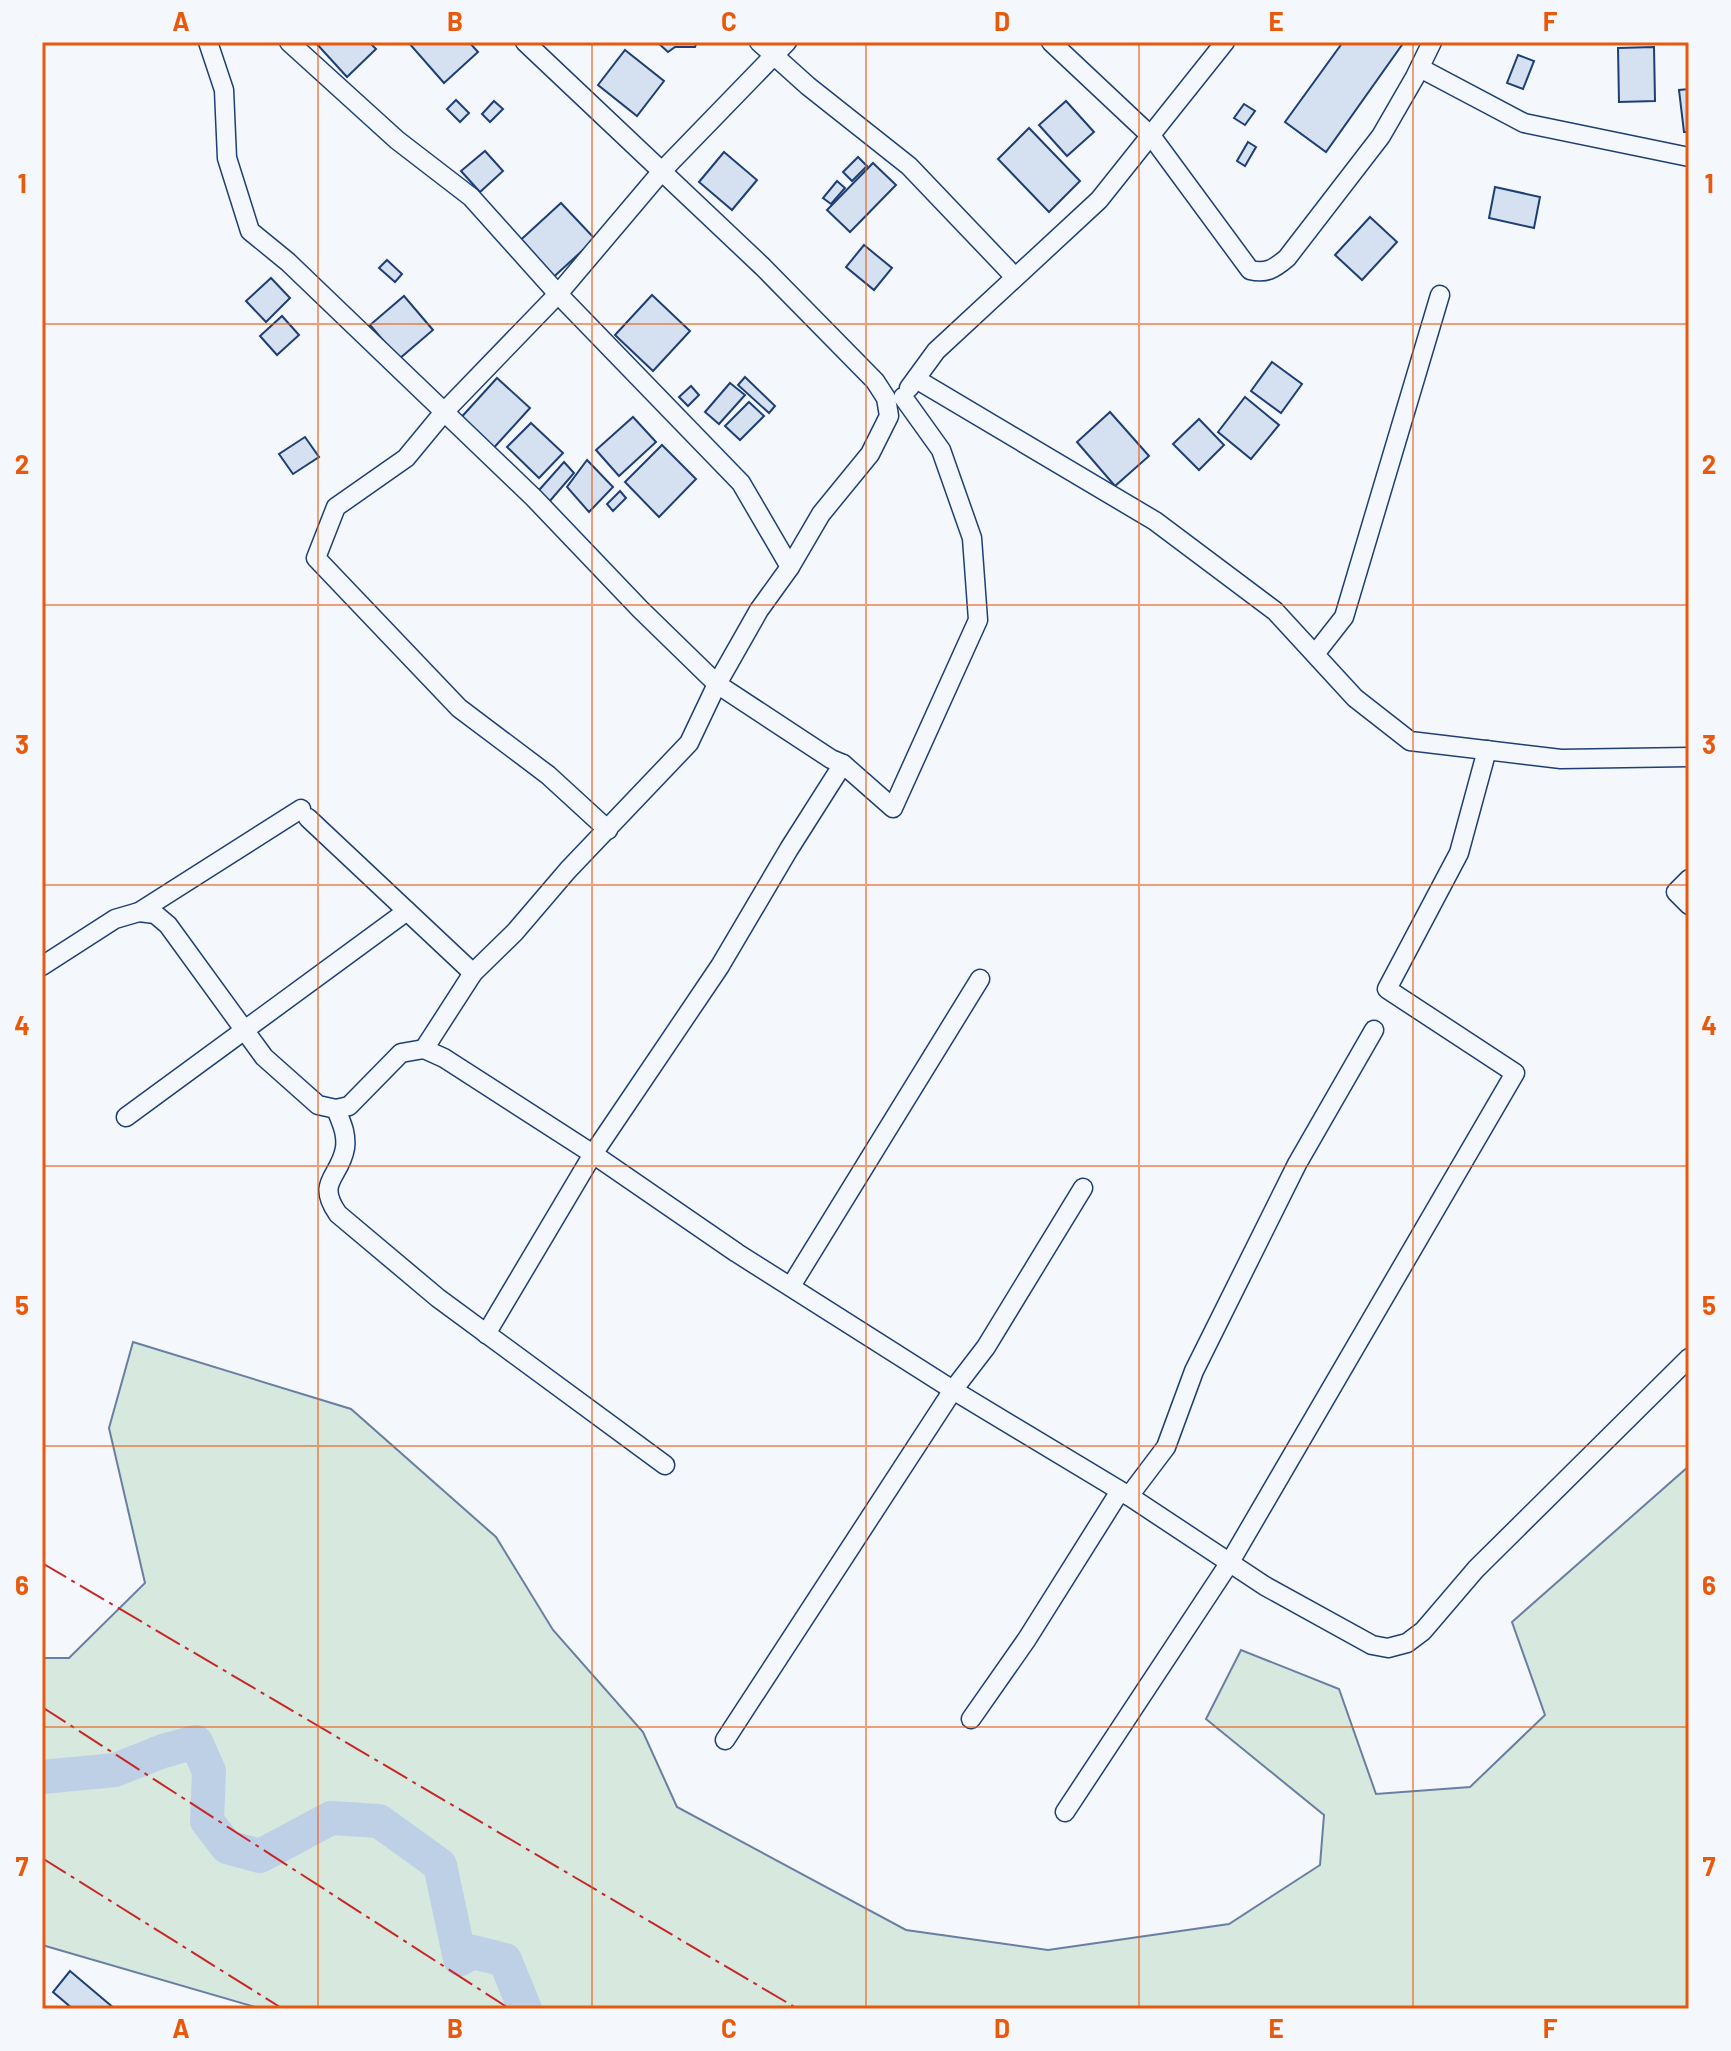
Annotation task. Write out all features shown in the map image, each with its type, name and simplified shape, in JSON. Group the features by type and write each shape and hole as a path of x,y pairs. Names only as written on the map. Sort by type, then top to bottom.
{"street":[{"path":"208,42 224,90 227,158 250,231 288,262 534,498 717,684 843,764 893,808 978,620 972,538 941,450 903,397"},
{"path":"289,42 397,140 471,197 558,294 741,483 790,567"},
{"path":"525,42 763,267 875,381 886,398 889,416"},
{"path":"759,42 909,166 1014,276"},
{"path":"608,830 548,775 459,708 316,558 336,507 406,458 444,412 558,294 662,171 787,42"},
{"path":"1051,42 1152,137 1250,270 1263,273 1287,258 1372,148 1432,42"},
{"path":"424,1049 473,973 515,932 568,870 689,743 717,684 759,610 790,567 821,514 870,454 889,416 936,351 1099,200 1225,42"},
{"path":"1420,68 1524,123 1689,157"},
{"path":"1315,654 1344,617 1440,295"},
{"path":"916,379 1155,521 1275,611 1355,698 1410,741 1561,759 1689,757"},
{"path":"1065,1812 1230,1562 1515,1073 1387,989 1459,853 1487,750"},
{"path":"486,1334 593,1154 720,966 843,764"},
{"path":"42,966 115,919 139,912 305,813 473,973"},
{"path":"1689,879 1676,892 1689,905"},
{"path":"126,1117 407,911"},
{"path":"139,912 155,914 168,925 264,1057 318,1105 336,1109 349,1106 401,1053 424,1049 444,1058 593,1154 737,1253 953,1390 1124,1493 1265,1586 1372,1645 1388,1648 1407,1643 1423,1631 1476,1569 1689,1358"},
{"path":"791,1286 980,979"},
{"path":"971,1719 1124,1493 1166,1447 1194,1371 1297,1164 1374,1030"},
{"path":"336,1109 345,1132 345,1150 328,1184 328,1200 338,1214 486,1334 665,1465"},
{"path":"725,1740 953,1390 986,1347 1083,1188"}],"shaded area":[{"path":"133,1342 351,1409 496,1537 553,1630 643,1732 677,1807 906,1930 1048,1950 1229,1924 1320,1865 1324,1815 1206,1719 1241,1650 1339,1689 1376,1794 1470,1787 1545,1715 1512,1622 1689,1466 1689,2009 262,2009 42,1945 42,1658 69,1658 145,1583 109,1428"}],"building":[{"path":"315,42 369,42 376,49 347,77"},
{"path":"408,42 469,42 478,52 444,83"},
{"path":"657,42 697,42 695,47 675,47 668,52"},
{"path":"1343,42 1404,42 1326,152 1285,122"},
{"path":"1654,47 1655,101 1619,102 1618,48"},
{"path":"625,50 664,81 637,116 598,85"},
{"path":"1518,55 1534,61 1523,89 1507,83"},
{"path":"1689,89 1689,132 1684,132 1679,90"},
{"path":"456,100 469,113 460,122 447,109"},
{"path":"494,101 503,109 490,122 482,114"},
{"path":"1066,101 1094,132 1067,156 1039,125"},
{"path":"1244,104 1255,111 1245,125 1234,118"},
{"path":"1029,128 1080,181 1049,212 998,159"},
{"path":"1248,142 1256,147 1245,166 1237,161"},
{"path":"485,151 503,171 480,192 461,171"},
{"path":"724,152 757,180 732,210 699,182"},
{"path":"858,157 867,166 852,181 843,172"},
{"path":"873,163 896,185 850,232 827,210"},
{"path":"837,181 845,188 831,204 823,198"},
{"path":"1495,187 1540,197 1534,228 1489,218"},
{"path":"561,203 595,239 547,283 514,246"},
{"path":"1370,217 1397,242 1362,280 1335,255"},
{"path":"864,245 892,268 874,290 846,267"},
{"path":"387,260 402,274 395,282 379,268"},
{"path":"271,278 290,298 266,322 246,301"},
{"path":"652,295 690,331 653,371 615,335"},
{"path":"404,296 433,330 399,359 370,325"},
{"path":"282,316 299,335 277,355 260,336"},
{"path":"1272,362 1302,384 1281,413 1251,391"},
{"path":"745,377 775,406 769,413 738,385"},
{"path":"497,378 530,408 490,452 457,422"},
{"path":"730,383 745,395 719,424 705,412"},
{"path":"691,386 699,395 688,406 679,397"},
{"path":"1245,397 1279,425 1251,459 1218,432"},
{"path":"749,402 764,416 740,440 725,426"},
{"path":"1110,412 1149,456 1115,486 1077,442"},
{"path":"633,417 656,442 619,476 596,450"},
{"path":"1199,419 1224,445 1199,470 1173,444"},
{"path":"531,423 563,453 539,478 507,447"},
{"path":"305,437 319,457 293,474 279,454"},
{"path":"662,445 696,479 659,517 625,482"},
{"path":"587,460 613,487 589,512 567,487"},
{"path":"564,462 574,473 543,509 532,498"},
{"path":"620,491 626,498 613,511 607,504"},
{"path":"70,1971 115,2009 73,2009 53,1992"}],"waterway":[{"path":"42,1777 115,1770 196,1742 209,1771 207,1821 227,1847 260,1856 331,1818 379,1821 440,1865 460,1959 473,1952 505,1960 525,2009"}],"power":[{"path":"42,1563 798,2009"},
{"path":"42,1707 510,2009"},
{"path":"42,1858 283,2009"}]}
